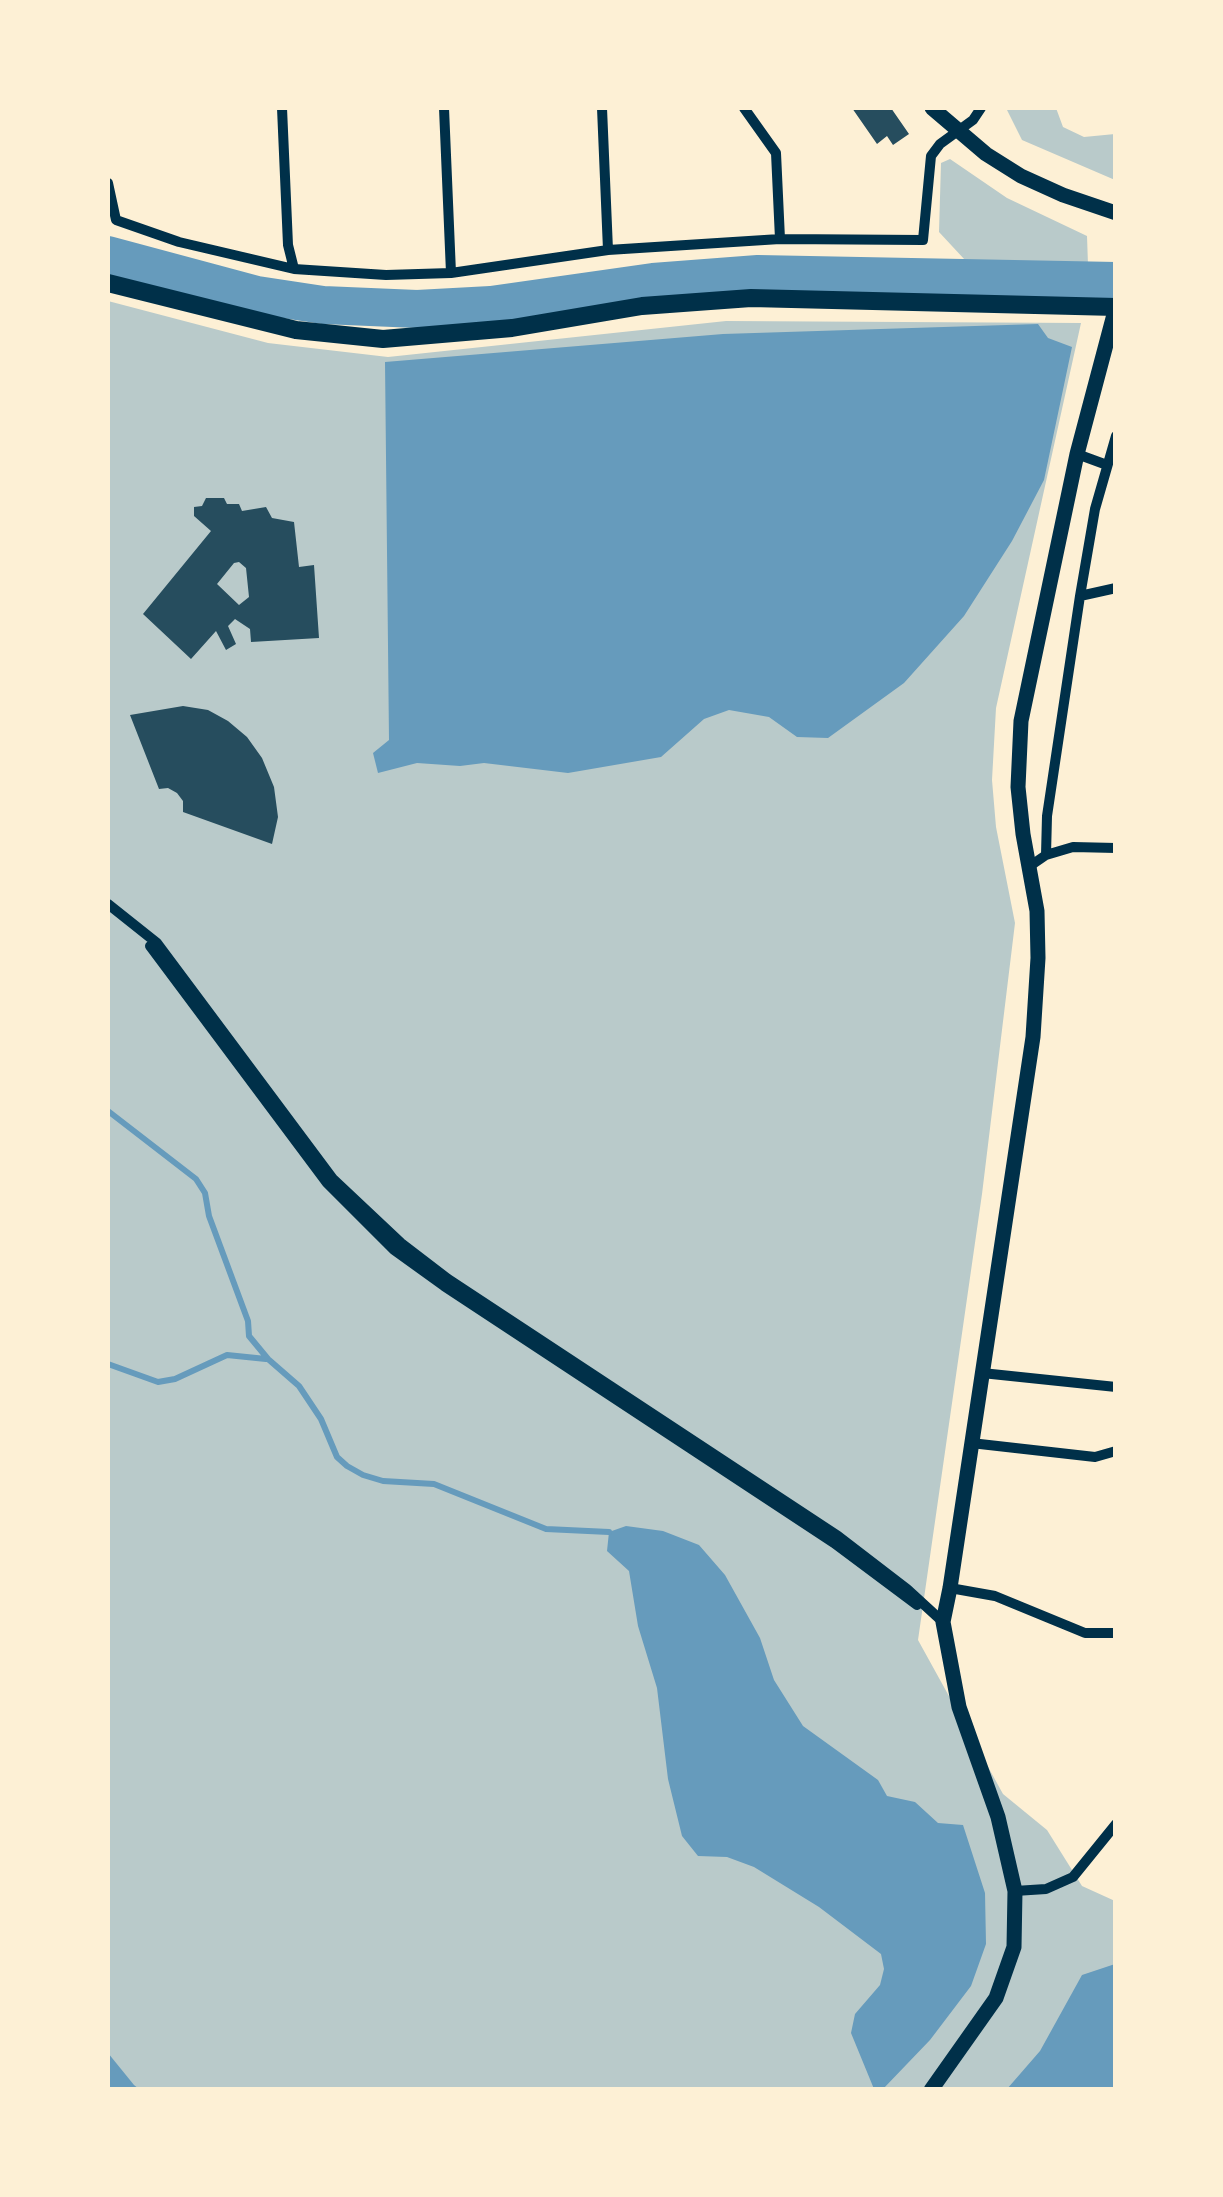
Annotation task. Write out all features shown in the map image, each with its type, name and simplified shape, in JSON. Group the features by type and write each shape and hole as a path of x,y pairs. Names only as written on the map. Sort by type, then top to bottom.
{"main road":[{"path":"108,283 296,330 383,339 512,328 642,306 751,298 1116,307"}],"street":[{"path":"282,108 288,245 294,269"},
{"path":"444,108 451,273"},
{"path":"602,108 608,250"},
{"path":"744,108 776,153 780,239"},
{"path":"932,108 957,132 1020,176 1116,213"},
{"path":"108,183 116,220 180,242 294,269 451,273 608,250 780,239 923,240 931,156 940,144 973,120 981,108"},
{"path":"936,2088 996,1998 1014,1947 1014,1892 998,1817 960,1707 942,1622 1032,1036 1037,911 1018,788 1021,721 1078,454 1116,307"},
{"path":"1046,855 1047,816 1080,596 1096,509 1116,436"},
{"path":"1078,454 1107,465"},
{"path":"1080,596 1116,588"},
{"path":"1030,866 1046,855 1073,847 1116,848"},
{"path":"108,904 157,943 333,1179 401,1244 838,1536 908,1589 942,1622"},
{"path":"108,912 152,948 327,1183 394,1250 834,1544 942,1622"},
{"path":"982,1373 1116,1386"},
{"path":"972,1443 1095,1457 1116,1451"},
{"path":"950,1588 995,1596 1085,1633 1116,1633"},
{"path":"1014,1892 1046,1889 1073,1877 1116,1824"}],"shaded area":[{"path":"1006,108 1056,108 1063,127 1084,137 1115,134 1115,180 1022,140"},
{"path":"950,159 1007,198 1087,236 1088,265 965,260 939,232 941,163"},
{"path":"108,301 268,343 388,357 726,321 1081,323 996,708 992,780 996,827 1015,923 982,1194 918,1640 1003,1794 1047,1830 1082,1886 1115,1901 1115,2089 108,2089"}],"water":[{"path":"1038,324 1048,338 1072,347 1044,480 1012,541 964,616 904,683 828,738 797,737 769,717 729,710 704,719 661,757 568,773 484,763 417,763 378,773 373,753 389,740 385,362 723,334"},
{"path":"626,1526 663,1531 699,1545 725,1575 760,1638 774,1680 803,1726 878,1780 887,1796 915,1802 938,1823 963,1825 985,1893 986,1944 971,1986 930,2040 883,2089 874,2089 851,2033 855,2014 880,1985 884,1969 881,1954 819,1907 754,1867 727,1857 698,1856 682,1836 668,1779 657,1688 638,1626 629,1571 607,1551 609,1532"},
{"path":"1115,1964 1115,2089 1007,2089 1040,2051 1082,1975"},
{"path":"108,2053 134,2085 139,2089 108,2089"}],"building":[{"path":"852,108 891,108 909,134 893,145 887,136 877,144"},
{"path":"206,498 224,498 227,504 239,504 242,511 266,507 272,518 294,522 299,567 314,565 319,638 251,642 250,629 235,619 228,626 236,644 226,650 216,631 191,659 143,614 211,531 194,516 194,507 202,506","holes":["234,563 246,568 249,597 239,605 217,584"]},
{"path":"183,706 208,710 228,721 247,737 262,758 274,787 278,817 272,844 183,812 183,801 177,793 159,789 130,715"}],"waterway":[{"path":"108,255 257,295 323,305 417,309 491,305 653,282 758,274 1116,281"},
{"path":"108,1111 196,1179 205,1193 209,1216 248,1321 249,1336 299,1386 321,1419 337,1457 347,1466 383,1481 434,1484 546,1529 609,1532"},
{"path":"108,1364 158,1382 175,1379 227,1355 266,1359"}]}
